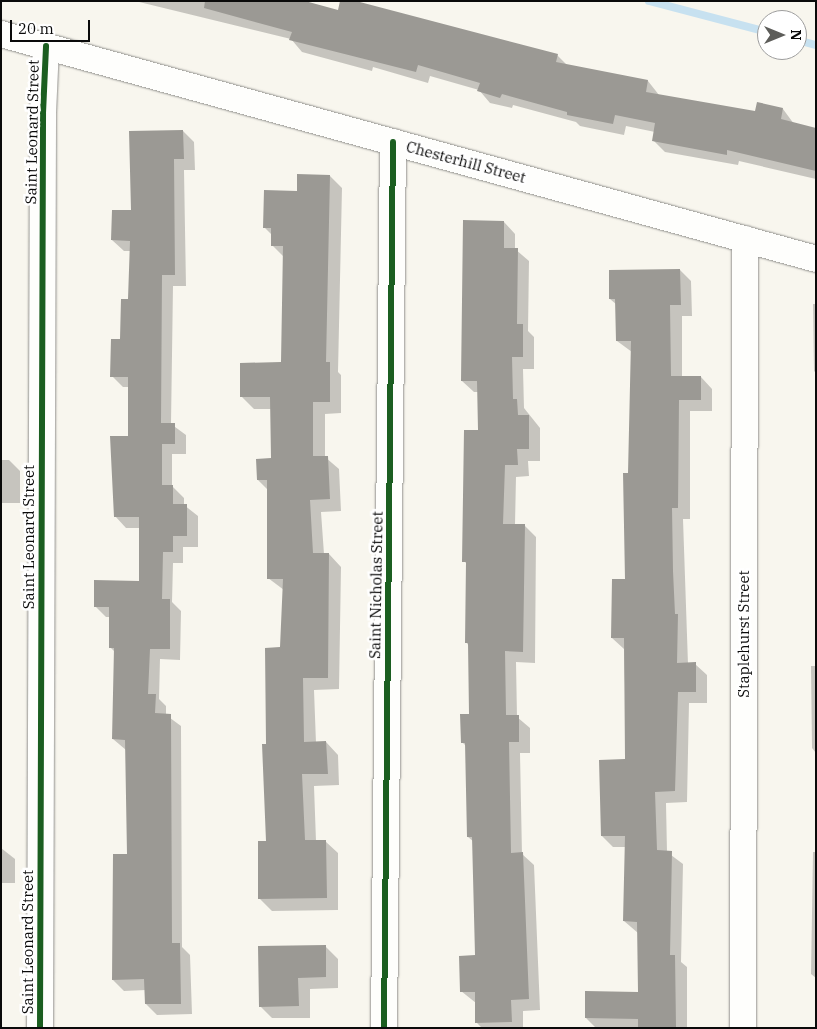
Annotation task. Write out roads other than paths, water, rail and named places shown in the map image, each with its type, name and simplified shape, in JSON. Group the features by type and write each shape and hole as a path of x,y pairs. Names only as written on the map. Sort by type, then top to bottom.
{"street":[{"name":"Chesterhill Street","path":"1,34 816,259"},
{"name":"Saint Leonard Street","path":"40,1028 42,113 46,46"},
{"name":"Saint Nicholas Street","path":"384,1028 393,142"},
{"name":"Staplehurst Street","path":"743,1028 745,239"}],"waterway":[{"path":"649,1 757,29"},
{"path":"807,43 816,45"}]}
